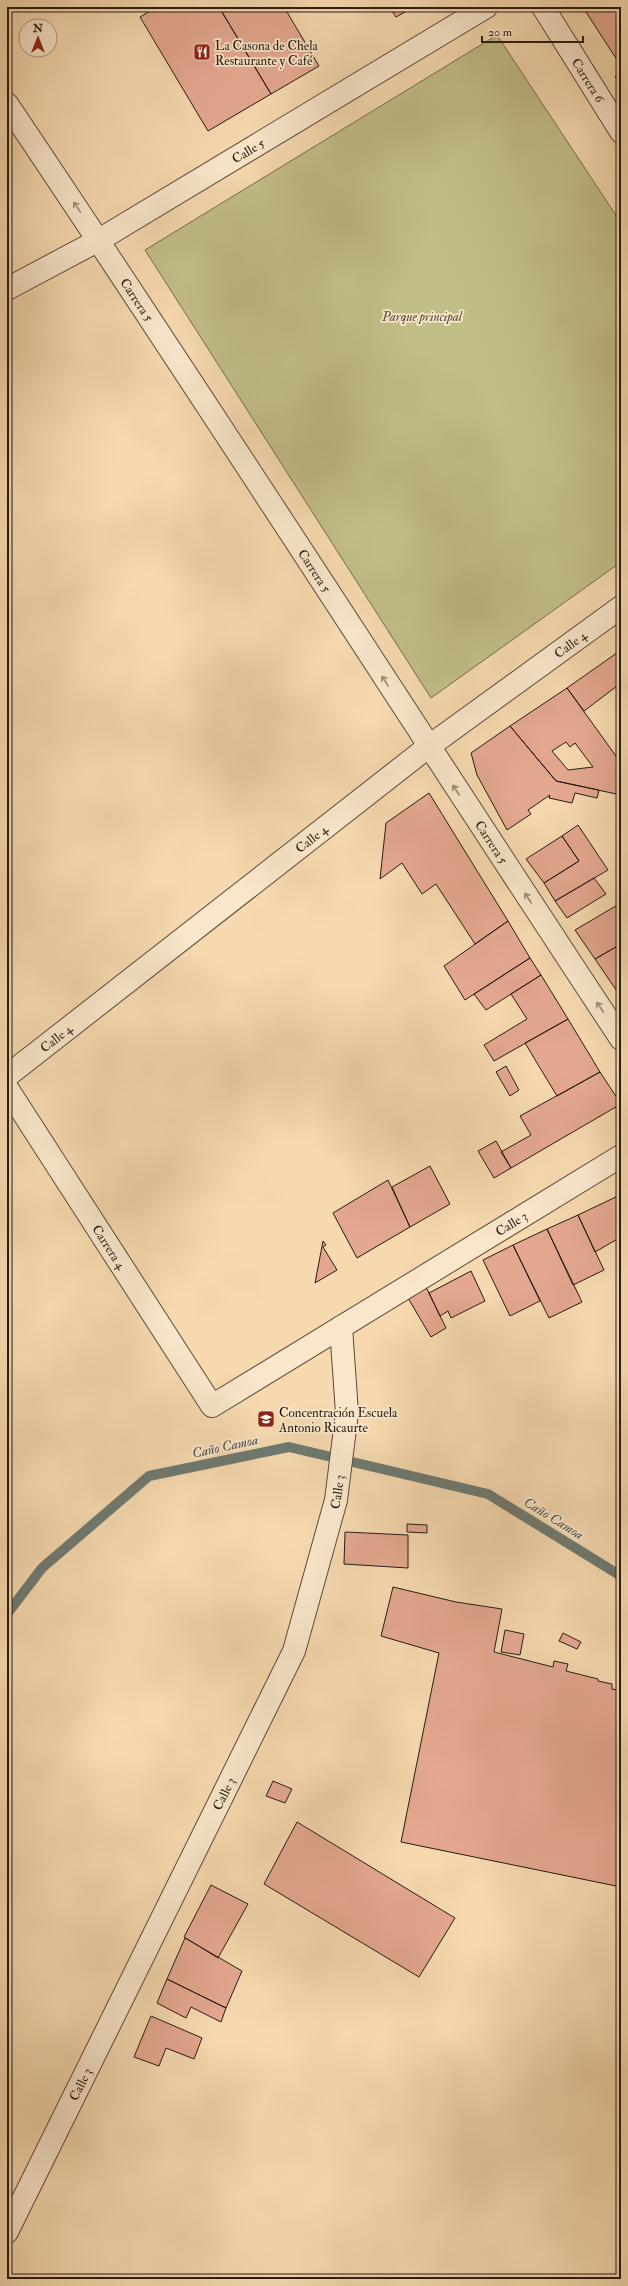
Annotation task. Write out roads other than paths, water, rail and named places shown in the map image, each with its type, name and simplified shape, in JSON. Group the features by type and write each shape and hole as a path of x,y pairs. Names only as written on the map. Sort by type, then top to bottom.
{"street":[{"name":"Calle 5","path":"7,289 99,240 486,7"},
{"name":"Carrera 6","path":"543,7 621,132"},
{"name":"Carrera 5","path":"7,104 99,240 428,747 621,1039"},
{"name":"Calle 4","path":"7,1076 428,747 621,607"},
{"name":"Carrera 4","path":"7,1088 212,1406"},
{"name":"Calle 3","path":"212,1406 621,1156"},
{"name":"Calle 3","path":"7,2232 294,1651 336,1500 347,1412 341,1327"}],"waterway":[{"name":"Caño Camoa","path":"7,1614 42,1568 149,1476 289,1447 488,1494 621,1576"}],"place":[{"name":"La Casona de Chela Restaurante y Café","path":"202,52"},
{"name":"Concentración Escuela Antonio Ricaurte","path":"266,1419"}],"park label":[{"name":"Parque principal","path":"422,316"}]}
